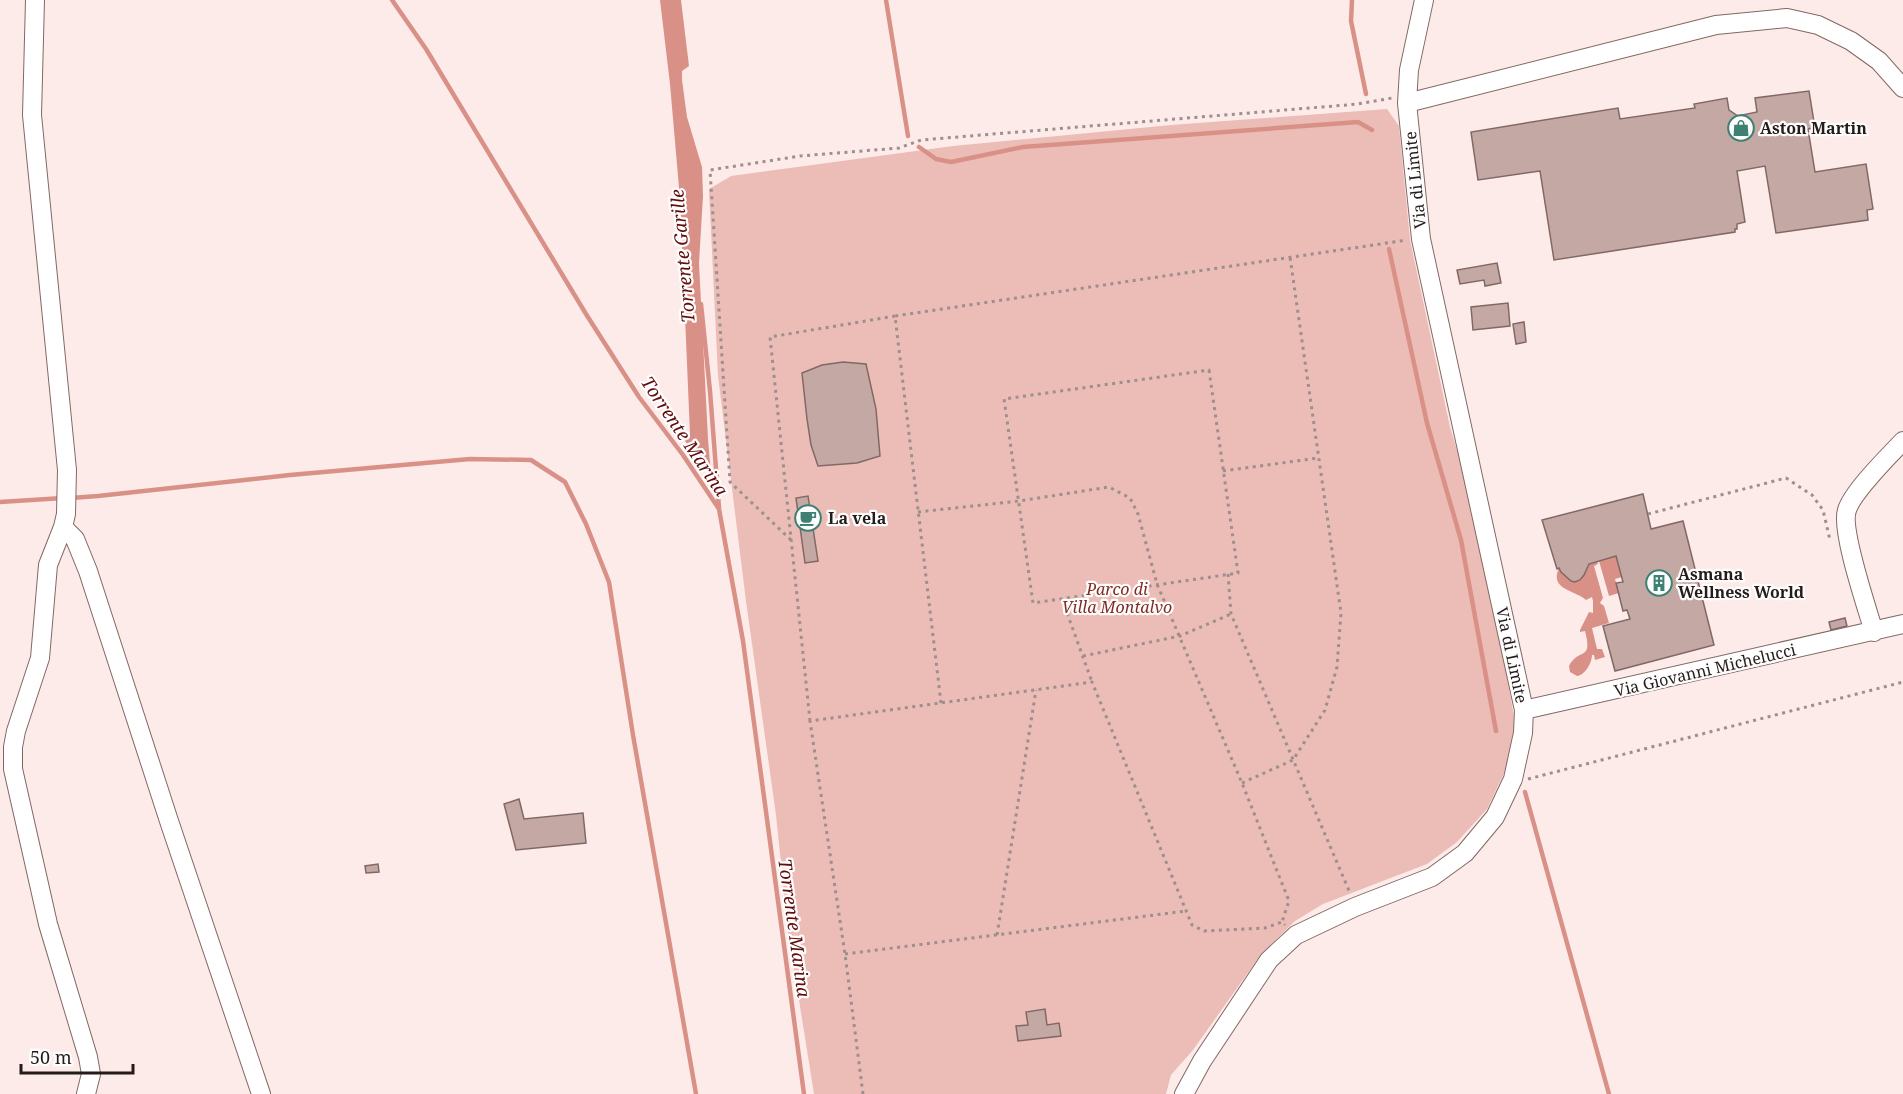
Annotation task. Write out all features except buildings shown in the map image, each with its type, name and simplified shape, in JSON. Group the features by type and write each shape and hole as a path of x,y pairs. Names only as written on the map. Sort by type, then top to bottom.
{"street":[{"path":"35,0 32,115 67,470 65,521 48,565 40,658 16,731 13,747 14,769 48,924 88,1058 91,1074 86,1094"},
{"name":"Via di Limite","path":"1184,1094 1202,1061 1269,960 1296,935 1355,907 1432,876 1466,853 1495,817 1514,779 1523,733 1524,710 1421,239 1407,102 1408,70 1424,0"},
{"path":"1407,102 1716,25 1787,18 1818,25 1851,41 1879,61 1903,88"},
{"path":"1892,629 1846,534 1845,515 1855,496 1903,441"},
{"path":"65,521 88,571 261,1094"},
{"name":"Via Giovanni Michelucci","path":"1524,710 1892,629"}],"path":[{"path":"791,540 730,482 710,170 800,156 899,148 921,140 1373,102"},
{"path":"863,1094 845,954 810,721 770,337 1399,240"},
{"path":"1242,783 1293,760 1325,710 1337,667 1341,614 1290,257"},
{"path":"895,316 941,703"},
{"path":"1209,369 1223,471 1238,573 1033,603 1004,399 1209,369"},
{"path":"1223,471 1318,458"},
{"path":"1648,514 1786,478 1812,495 1823,510 1832,544"},
{"path":"918,512 1018,501 1109,487 1130,498 1138,514 1158,585 1289,901 1282,922"},
{"path":"1228,574 1231,614 1355,907"},
{"path":"1062,599 1092,682 1192,925 1204,931 1265,928 1282,922"},
{"path":"1083,656 1180,636 1231,614"},
{"path":"810,721 1092,682"},
{"path":"1520,781 1903,682"},
{"path":"997,935 1036,690"},
{"path":"845,954 1186,911"},
{"path":"1282,922 1296,935"}],"green space":[{"name":"Parco di Villa Montalvo","path":"1387,109 1399,126 1410,240 1450,427 1479,523 1517,733 1508,765 1487,809 1457,842 1427,864 1323,904 1295,921 1262,953 1193,1050 1171,1075 1166,1094 814,1094 788,931 776,815 718,376 709,189 731,176 953,146 1171,125"}],"shaded area":[{"path":"660,0 681,0 689,66 682,71 682,80 687,117 702,167 703,196 699,263 711,474 685,441 690,434 680,199"},
{"path":"1616,556 1622,577 1615,579 1619,593 1609,596 1599,561"},
{"path":"1597,561 1598,564 1594,566 1603,598 1600,603 1604,606 1609,623 1592,628 1597,649 1602,649 1605,657 1595,660 1592,655 1588,668 1577,676 1570,672 1569,666 1573,660 1586,651 1585,631 1580,632 1580,630 1589,612 1593,613 1593,601 1592,597 1586,600 1560,585 1557,575 1559,568 1575,582 1584,575 1589,564"}],"waterway":[{"name":"Torrente Marina","path":"392,0 426,49 586,314 639,397 683,455 719,509 743,641 804,1094"},
{"path":"886,0 908,136"},
{"path":"1352,0 1351,21 1366,94"},
{"path":"919,147 936,159 951,162 1023,147 1358,122 1372,130"},
{"path":"1389,249 1427,423 1461,540 1496,731"},
{"name":"Torrente Garille","path":"701,304 719,508"},
{"path":"71,498 470,459 531,460 565,482 586,524 609,582 633,735 696,1094"},
{"path":"0,502 63,498"},
{"path":"1525,792 1609,1094"}],"place":[{"name":"Aston Martin","path":"1741,128"},
{"name":"La vela","path":"808,518"},
{"name":"Asmana Wellness World","path":"1659,583"}]}
